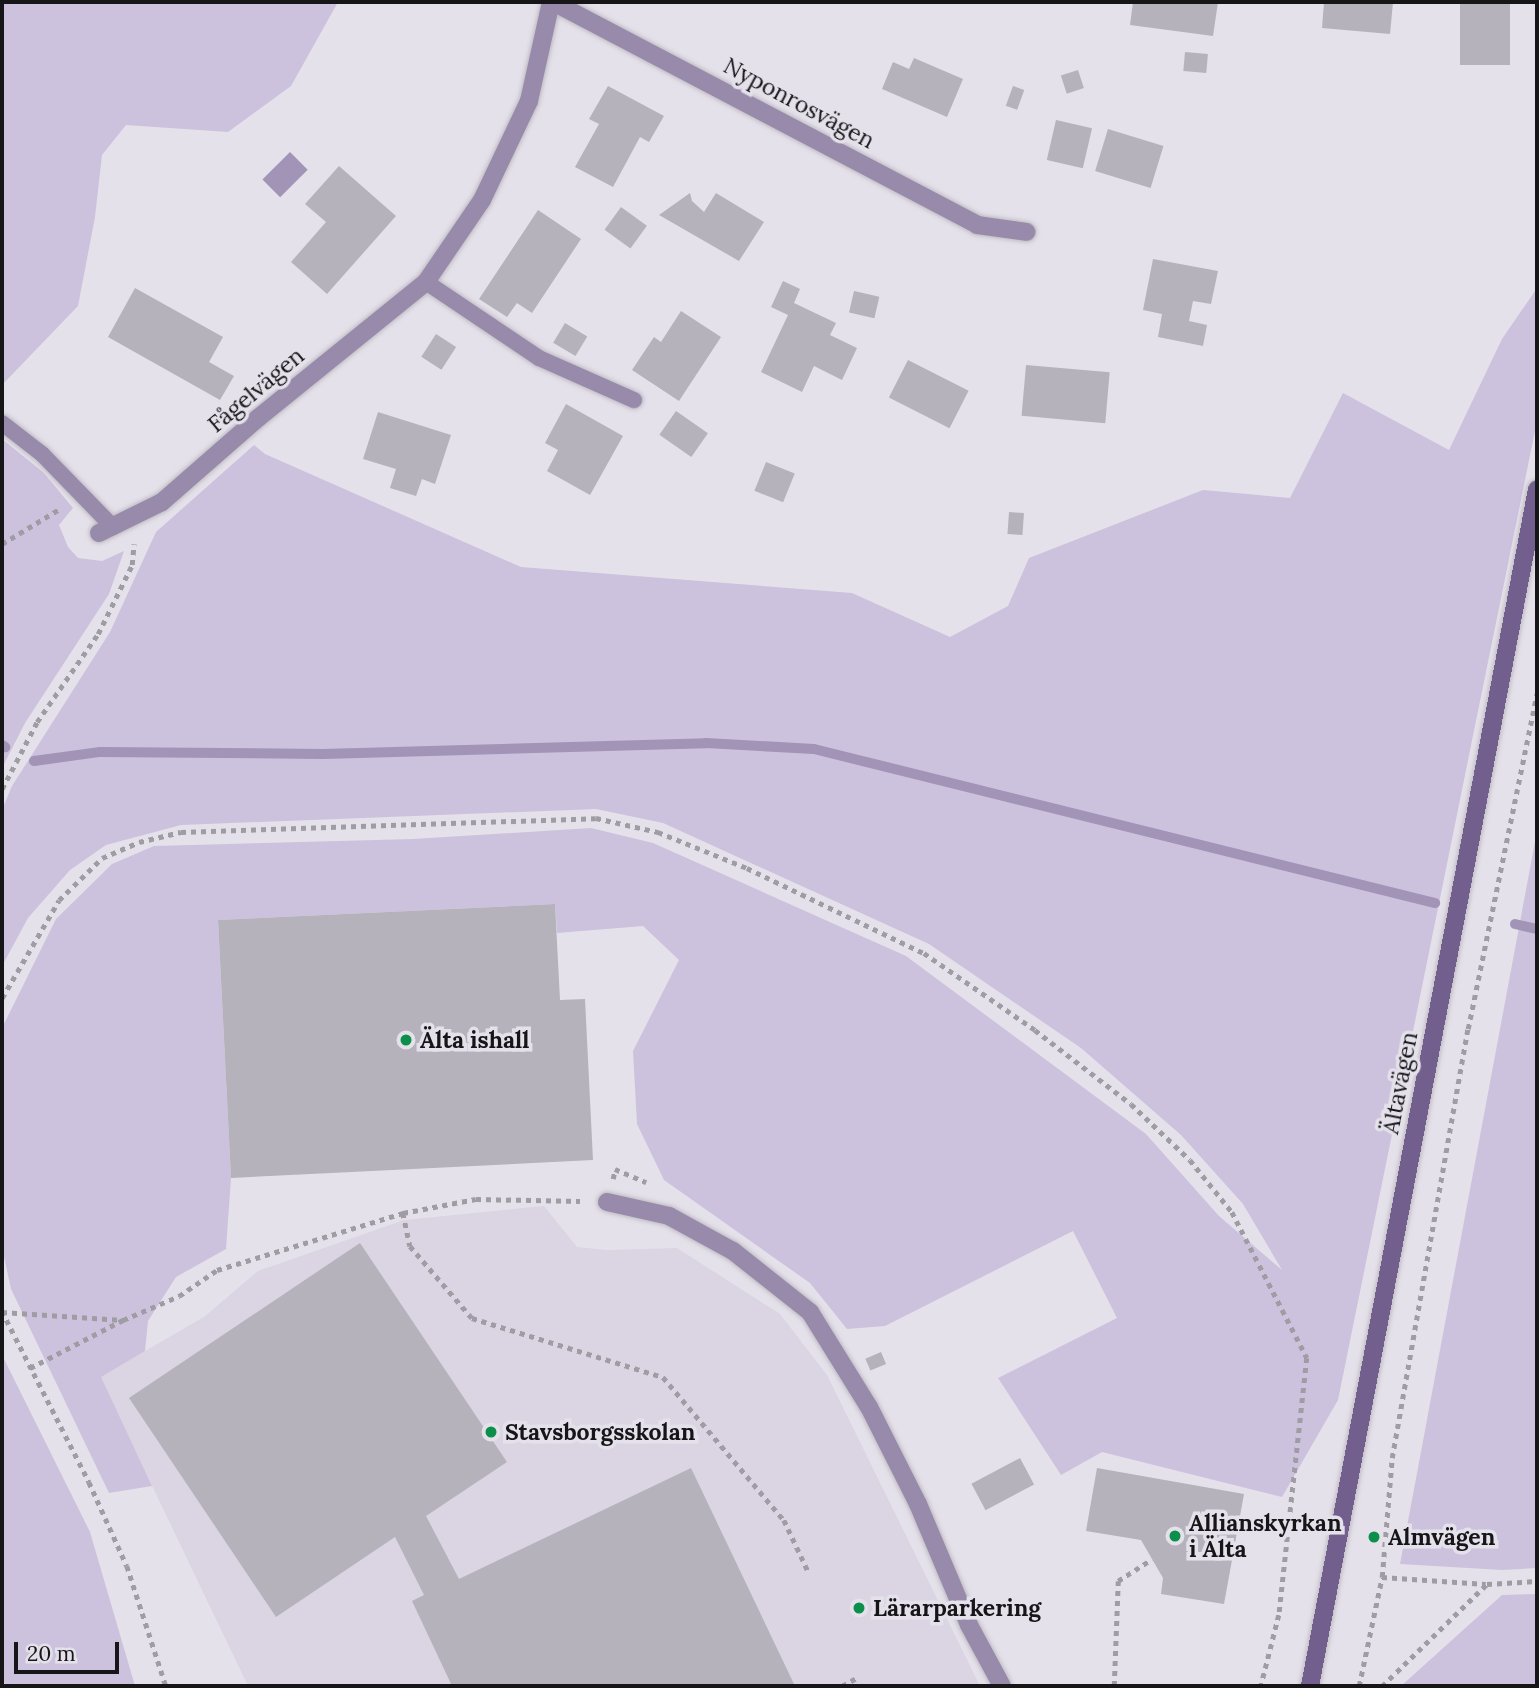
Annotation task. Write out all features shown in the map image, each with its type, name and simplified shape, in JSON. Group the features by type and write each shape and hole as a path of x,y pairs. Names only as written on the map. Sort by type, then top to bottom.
{"main road":[{"name":"Ältavägen","path":"1310,1686 1537,489"}],"street":[{"name":"Nyponrosvägen","path":"552,2 977,225 1027,232"},
{"name":"Fågelvägen","path":"106,530 162,502 258,418 426,282 482,201 529,101 552,2"},
{"path":"607,1202 668,1216 733,1251 810,1312 875,1419 918,1504 969,1625 1002,1686"}],"lane":[{"path":"426,282 539,358 634,400"},
{"name":"Fågelvägen","path":"2,424 42,454 84,498 106,530"}],"path":[{"path":"2,544 48,514 84,498"},
{"path":"2,789 37,723 98,634 132,565 137,515"},
{"path":"1359,1686 1382,1577 1392,1458 1468,1029 1537,694"},
{"path":"2,998 59,900 102,858 139,842 181,832 596,818 658,832 747,868 925,953 1035,1030 1131,1104 1190,1160 1232,1212 1307,1358 1279,1615 1261,1686"},
{"path":"30,1368 123,1320 179,1296 217,1270 403,1213 476,1199 607,1202"},
{"path":"403,1213 410,1246 472,1318 663,1377 785,1520 808,1571"},
{"path":"2,1311 123,1320"},
{"path":"2,1311 89,1482 127,1566 166,1686"},
{"path":"1114,1686 1118,1581 1152,1559"},
{"path":"1382,1577 1487,1584 1537,1581"},
{"path":"1382,1686 1487,1584"},
{"path":"842,1686 858,1677"}],"shaded area":[{"path":"2,2 338,2 291,86 228,132 126,125 102,155 95,217 78,306 2,385"},
{"path":"290,152 308,170 280,197 262,180"},
{"path":"1537,288 1537,421 1338,1400 1282,1497 1102,1452 1061,1475 998,1378 1117,1318 1073,1231 885,1326 847,1329 810,1283 664,1180 637,1124 633,1051 679,960 643,926 557,933 555,904 218,920 231,1178 226,1249 176,1277 148,1321 145,1351 101,1377 152,1486 109,1493 11,1289 2,1247 2,1028 56,919 112,864 154,846 413,839 591,828 653,843 906,956 1146,1134 1219,1216 1282,1270 1243,1204 1181,1135 1081,1048 929,944 663,823 596,809 181,825 106,845 70,870 28,918 2,966 2,810 12,786 110,632 156,532 254,445 265,454 521,567 852,593 950,637 1008,606 1029,558 1203,490 1290,498 1343,393 1449,450 1502,339"},
{"path":"2,439 44,473 73,508 59,525 68,547 78,558 102,561 124,551 109,594 25,723 2,768"},
{"path":"1537,831 1537,1568 1502,1570 1400,1564"},
{"name":"Stavsborgsskolan","path":"544,1206 577,1247 607,1250 677,1248 780,1314 827,1375 980,1686 248,1686 100,1377 204,1317 258,1271 404,1220"},
{"path":"2,1355 90,1532 135,1686 10,1686 2,1682"},
{"path":"1537,1594 1537,1686 1401,1686 1502,1595"}],"building":[{"path":"1133,2 1218,2 1213,36 1130,25"},
{"path":"1324,2 1393,2 1390,34 1322,28"},
{"path":"1460,2 1510,2 1510,65 1460,65"},
{"path":"1185,52 1208,54 1206,73 1183,71"},
{"path":"914,58 963,79 947,117 882,89 893,62 909,69"},
{"path":"1078,70 1084,88 1067,94 1061,76"},
{"path":"608,86 664,116 649,142 640,137 613,187 575,167 599,124 589,119"},
{"path":"1013,86 1024,90 1017,110 1006,106"},
{"path":"1056,120 1092,128 1083,168 1047,160"},
{"path":"1108,129 1163,146 1151,188 1095,171"},
{"path":"339,166 396,216 327,294 291,262 326,222 305,204"},
{"path":"690,193 692,201 704,212 716,193 764,222 739,261 659,215"},
{"path":"621,207 647,226 630,248 605,230"},
{"path":"538,210 581,239 532,313 517,303 507,317 479,299"},
{"path":"1153,259 1218,271 1211,304 1193,301 1189,321 1207,325 1203,346 1158,337 1162,314 1143,310"},
{"path":"783,281 800,289 794,303 836,323 830,335 857,348 842,380 814,366 802,392 761,372 788,315 771,307"},
{"path":"135,288 223,337 209,362 234,376 220,400 108,337"},
{"path":"854,291 879,297 874,318 849,312"},
{"path":"681,311 721,337 679,401 632,370 654,337 661,342"},
{"path":"565,323 587,336 575,356 553,343"},
{"path":"436,334 456,347 441,370 421,357"},
{"path":"908,360 969,391 950,428 889,397"},
{"path":"1026,365 1110,372 1105,423 1022,416"},
{"path":"566,404 623,436 590,495 547,471 558,450 545,443"},
{"path":"676,411 708,433 691,457 659,435"},
{"path":"378,412 451,435 435,484 422,479 416,496 390,488 396,469 363,459"},
{"path":"766,462 795,474 783,502 754,491"},
{"path":"1009,512 1024,513 1022,535 1007,534"},
{"name":"Älta ishall","path":"555,904 560,1000 585,999 593,1160 231,1178 218,920"},
{"path":"360,1243 507,1462 426,1516 459,1579 691,1468 794,1684 452,1686 412,1601 424,1595 395,1537 276,1617 129,1398"},
{"path":"881,1352 886,1364 870,1371 865,1359"},
{"path":"1020,1458 1034,1484 986,1510 971,1484"},
{"name":"Allianskyrkan i Älta","path":"1097,1468 1244,1494 1224,1604 1161,1594 1163,1578 1141,1540 1086,1531"}],"waterway":[{"path":"34,761 100,752 323,754 706,743 814,749 1435,903"},
{"path":"1515,924 1537,929"}],"place":[{"name":"Älta ishall","path":"406,1040"},
{"name":"Stavsborgsskolan","path":"491,1432"},
{"name":"Allianskyrkan i Älta","path":"1175,1536"},
{"name":"Almvägen","path":"1374,1537"},
{"name":"Lärarparkering","path":"859,1608"}]}
